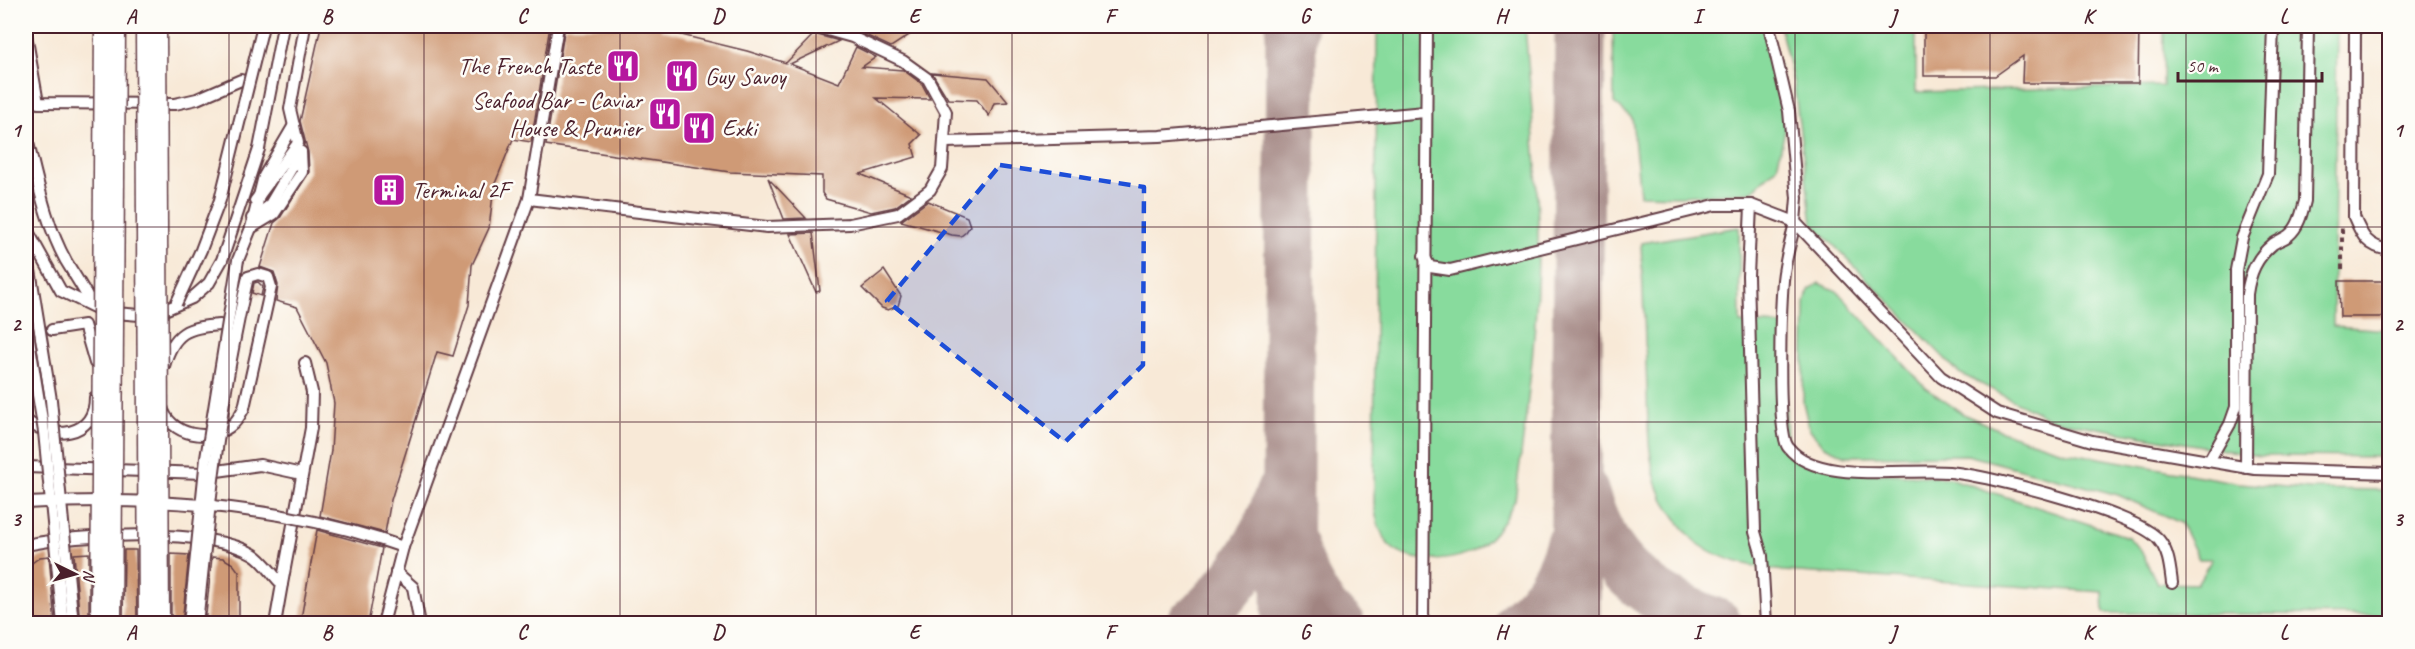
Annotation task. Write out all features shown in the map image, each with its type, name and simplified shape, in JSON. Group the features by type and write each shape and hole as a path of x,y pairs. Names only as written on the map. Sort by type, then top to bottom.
{"main road":[{"path":"106,624 110,26"},
{"path":"151,26 154,624"}],"lane":[{"path":"176,304 201,250 220,200 263,26"},
{"path":"26,228 61,291 104,312 137,317 151,316 192,298 209,283 222,260 259,149 283,26"},
{"path":"251,223 274,214 302,172 300,147 290,109 305,26"},
{"path":"382,624 404,547 529,199 558,26"},
{"path":"529,199 767,227 850,224 898,214 930,190 942,169 946,142 945,112 928,79 903,61 852,37 813,26"},
{"path":"1423,624 1426,516 1424,256 1426,26"},
{"path":"1769,26 1789,111 1797,198 1796,222 1783,279 1781,421 1786,445 1800,459 1817,467 1837,470 1947,471 2017,483 2139,525 2158,539 2168,558 2172,583"},
{"path":"2209,461 2230,424 2236,407 2236,270 2242,238 2268,174 2273,26"},
{"path":"2246,468 2247,294 2250,274 2257,260 2274,243 2290,235 2299,221 2305,201 2308,26"},
{"path":"2355,26 2354,217 2364,240 2376,247 2390,250"},
{"path":"26,33 38,103 176,104 241,80"},
{"path":"946,142 1161,136 1425,112"},
{"path":"238,260 264,176 294,125"},
{"path":"26,135 50,221 66,261 81,281 92,306"},
{"path":"255,201 300,147"},
{"path":"189,624 206,458 238,260 258,168 259,149"},
{"path":"1424,256 1431,267 1450,270 1715,205 1751,205 1796,222 1941,376 1997,413 2092,441 2246,468 2326,473 2390,473"},
{"path":"1751,205 1748,276 1755,532 1762,556 1766,624"},
{"path":"26,244 51,400 74,624"},
{"path":"197,624 214,456 218,434 220,422 238,320 248,277 258,274 268,277 271,287 244,408 233,424 224,429 214,434 189,435 172,423 162,409 162,374 167,356 178,335 195,327 220,325"},
{"path":"26,321 44,432 63,624"},
{"path":"26,420 44,432 60,434 77,431 88,420 95,404 95,359 84,326 52,330"},
{"path":"275,624 311,428 312,392 305,363"},
{"path":"26,467 202,473 260,465 302,474"},
{"path":"26,503 173,502 253,509 330,524 404,547"},
{"path":"26,544 127,533 218,542 253,554 282,584"},
{"path":"396,572 413,587 420,624"}],"highlighted area":[{"path":"1000,165 1144,187 1143,365 1065,442 887,301"}],"green space":[{"path":"1377,26 1525,26 1536,168 1538,254 1533,347 1515,500 1491,537 1470,552 1446,559 1420,559 1397,551 1382,535 1374,505"},
{"path":"1613,26 1769,26 1789,111 1777,167 1751,192 1682,196 1640,195 1632,118 1614,103"},
{"path":"1780,26 1916,26 1916,92 2163,86 2164,26 2337,26 2333,326 2389,330 2389,457 2259,456 2052,420 1959,373 1812,223 1794,85"},
{"path":"1739,227 1740,323 1783,325 1787,445 1800,459 1837,470 1949,478 2128,537 2140,549 2157,583 2197,584 2212,559 2199,559 2181,523 2118,495 1967,455 1846,456 1822,445 1809,428 1803,402 1805,303 1809,290 1819,283 1837,291 1926,388 1965,415 2009,434 2066,452 2239,483 2310,489 2389,490 2389,615 2104,613 2103,592 1783,571 1738,562 1717,555 1697,543 1682,527 1660,492 1656,480 1650,454 1648,427 1641,243"}],"building":[{"path":"321,26 550,26 531,142 513,139 494,186 489,228 472,265 469,305 453,356 437,352 391,500 385,533 320,516 331,451 334,403 326,363 297,307 276,301 278,285 274,272 260,267 274,223 280,218 309,172 308,152 300,121"},
{"path":"565,26 662,26 661,30 786,63 814,34 839,41 790,64 839,83 856,47 876,57 862,67 903,70 922,84 930,99 876,98 921,135 912,144 916,157 860,174 911,195 895,207 871,212 826,199 822,193 822,176 730,172 546,145"},
{"path":"839,26 923,26 891,47 863,34 865,30 859,32"},
{"path":"1924,26 2139,26 2138,83 2022,83 2023,56 1995,76 1924,76"},
{"path":"932,73 988,78 1008,102 994,103 989,116 977,100 948,99"},
{"path":"768,178 806,218 784,219"},
{"path":"928,201 967,217 970,226 966,232 961,236 952,235 901,221"},
{"path":"813,233 820,291 816,292 790,234"},
{"path":"884,270 901,296 898,306 888,310 882,308 862,288"},
{"path":"2339,281 2390,281 2390,317 2340,317"},
{"path":"258,282 263,287 261,296 252,293 254,283"},
{"path":"317,530 382,548 368,624 300,624"},
{"path":"124,550 136,550 137,624 123,624"},
{"path":"89,553 89,624 80,624 74,554"},
{"path":"171,554 189,555 182,624 171,624"},
{"path":"49,556 55,624 27,624 27,572 32,563 40,557"},
{"path":"212,557 223,558 233,564 239,572 239,624 205,624"}],"taxiway":[{"path":"1287,624 1291,26"},
{"path":"1575,624 1580,26"},
{"path":"1583,491 1603,540 1631,576 1669,602 1717,624"},
{"path":"1191,624 1213,605 1248,562 1267,530 1280,494"},
{"path":"1519,624 1529,616 1552,588 1571,543"},
{"path":"1292,546 1316,600 1339,624"}],"place":[{"name":"The French Taste","path":"623,66"},
{"name":"Guy Savoy","path":"682,76"},
{"name":"Seafood Bar - Caviar House & Prunier","path":"665,114"},
{"name":"Exki","path":"699,128"},
{"name":"Terminal 2F","path":"389,190"}]}
